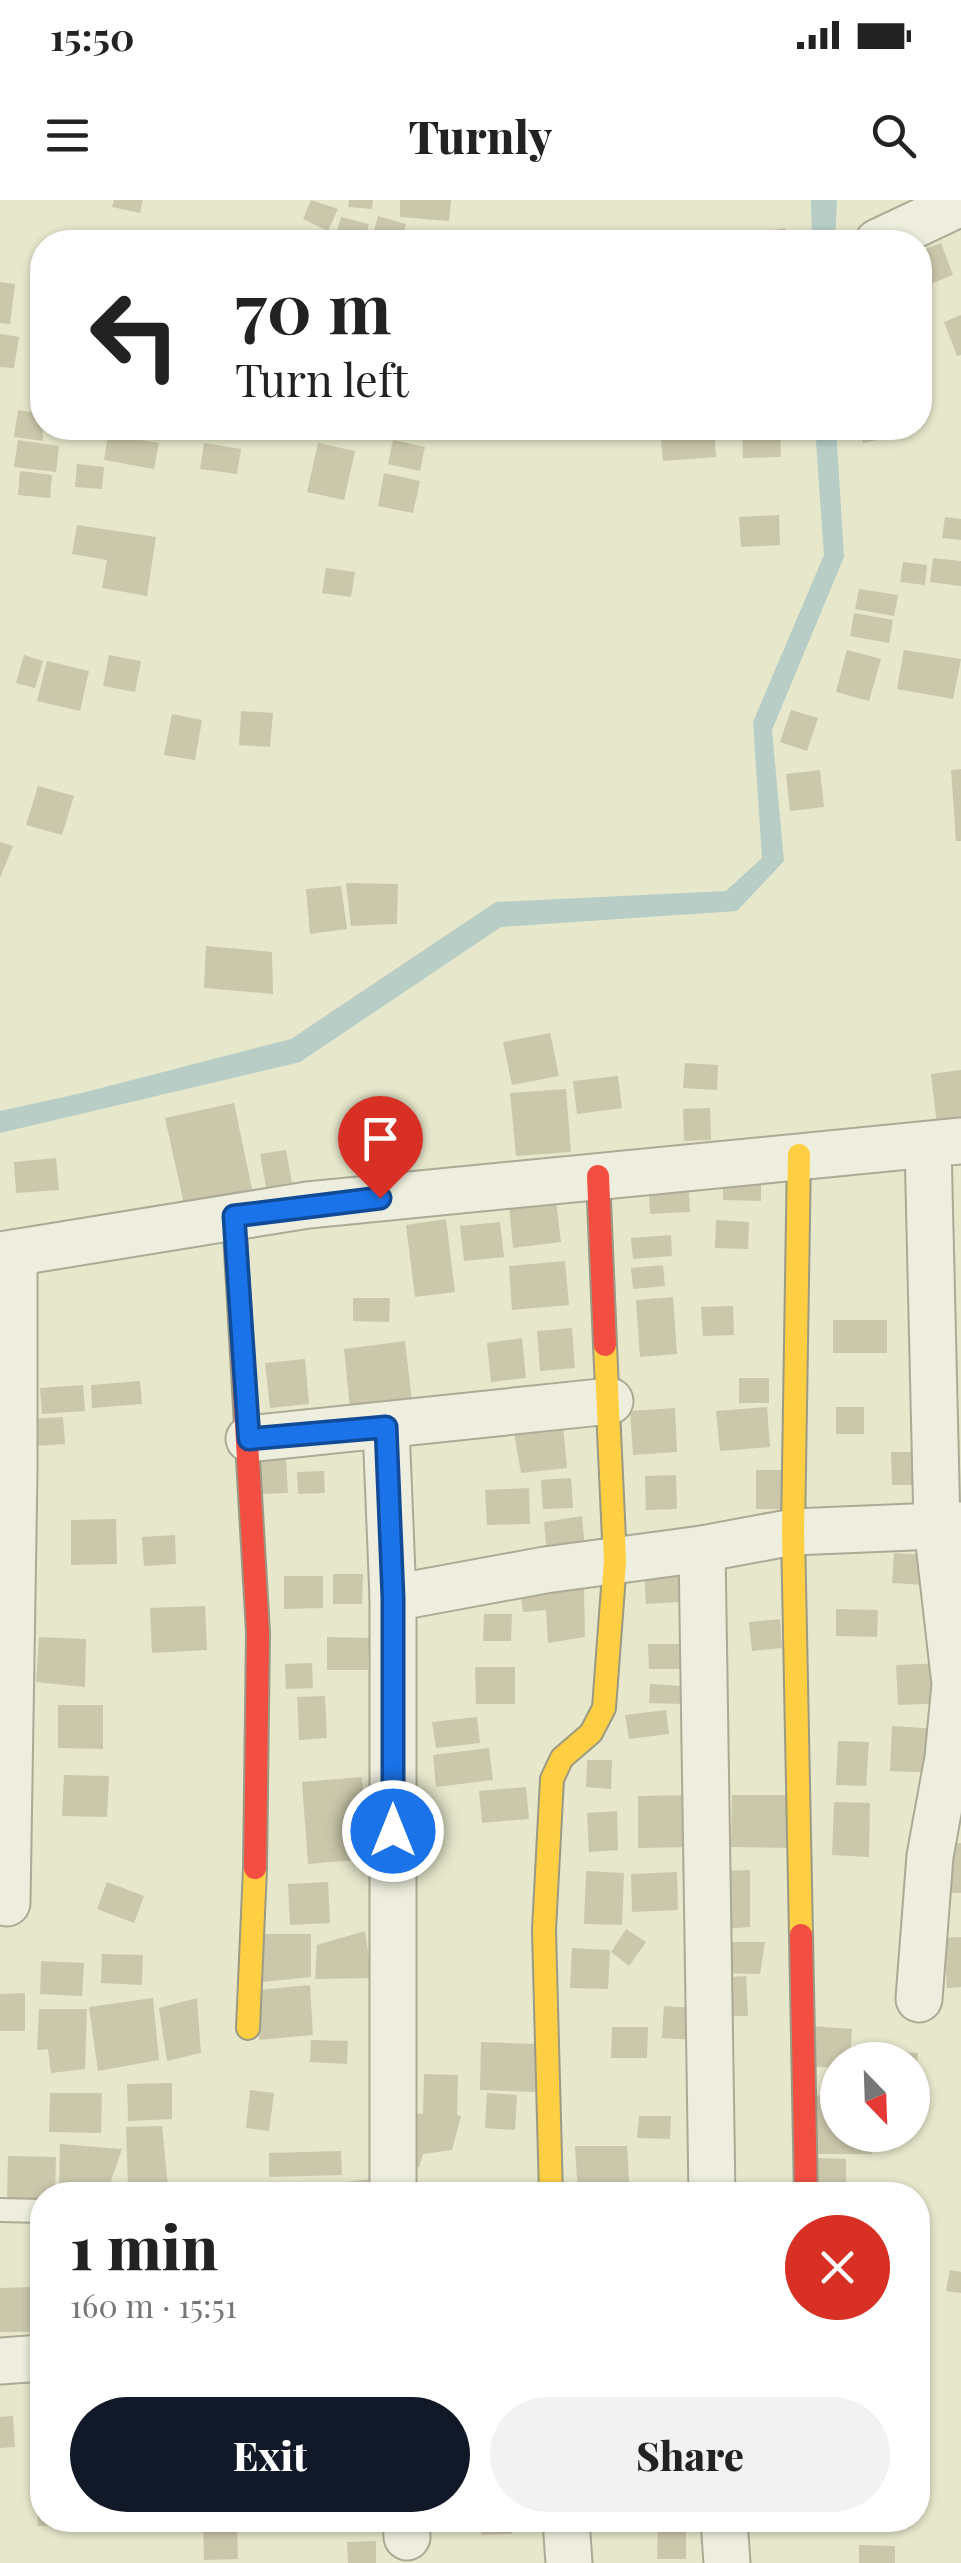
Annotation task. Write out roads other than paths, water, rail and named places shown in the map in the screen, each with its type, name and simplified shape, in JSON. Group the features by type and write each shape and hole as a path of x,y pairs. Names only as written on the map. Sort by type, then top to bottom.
{"street":[{"path":"904,230 961,203"},
{"path":"7,1902 14,1472 7,1254 234,1216 944,1143 954,1684 948,1758 930,1856 919,1999"},
{"path":"799,1155 793,1532 806,2182"},
{"path":"550,2182 544,1930 552,1780 562,1758 591,1733 604,1708 615,1562 598,1176"},
{"path":"234,1216 258,1652 256,1842 248,2028"},
{"path":"249,1439 610,1401"},
{"path":"386,1427 393,1598 392,2182"},
{"path":"393,1598 793,1532 949,1525"},
{"path":"702,1549 712,2182"},
{"path":"0,2361 30,2359"},
{"path":"567,2532 569,2563"},
{"path":"725,2532 727,2563"}],"lane":[{"path":"0,2210 30,2211"}],"water":[{"path":"811,200 837,200 836,230 812,230"},
{"path":"816,440 837,440 844,557 772,730 784,861 737,911 501,927 300,1062 0,1133 0,1111 291,1039 496,902 726,891 762,858 753,722 824,555"}]}
